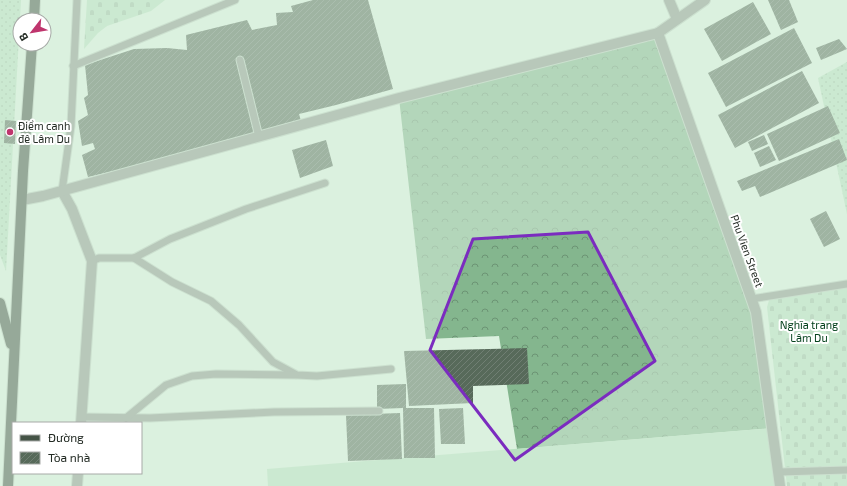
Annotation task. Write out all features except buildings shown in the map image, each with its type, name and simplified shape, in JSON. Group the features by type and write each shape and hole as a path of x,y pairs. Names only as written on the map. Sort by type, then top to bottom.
{"main road":[{"path":"34,12 35,0"},
{"path":"8,486 22,200 31,52"},
{"path":"0,303 14,354"}],"street":[{"path":"669,0 677,19"},
{"path":"22,200 62,191 407,96 658,33 705,0"},
{"name":"Phu Vien Street","path":"658,33 756,312 780,486"},
{"path":"62,191 72,209 92,261 82,420"},
{"path":"77,486 78,474"}],"lane":[{"path":"62,191 70,126 77,0"},
{"path":"73,66 235,0"},
{"path":"240,60 259,137"},
{"path":"92,261 99,258 134,258 170,239 246,209 325,183"},
{"path":"134,258 172,282 211,301 239,325 273,362 297,375"},
{"path":"751,299 847,284"},
{"path":"126,418 166,385 192,376 216,374 317,376 391,369"},
{"path":"82,420 274,412 379,411"},
{"path":"779,472 847,470"}],"highlighted area":[{"path":"588,232 655,361 515,460 430,350 473,239"}],"green space":[{"path":"0,0 21,0 20,12 12,12 12,52 18,52 6,271 0,255"},
{"path":"87,0 165,0 151,11 107,26 98,33 84,49"},
{"path":"658,33 751,299 773,428 517,449 499,336 426,339 399,98"},
{"path":"847,62 847,214 818,78"},
{"name":"Nghĩa trang Lâm Du","path":"847,286 847,486 787,486 767,307 770,297"},
{"path":"773,428 779,486 268,486 267,469"}],"place":[{"name":"Điểm canh đê Lâm Du","path":"10,132"}]}
